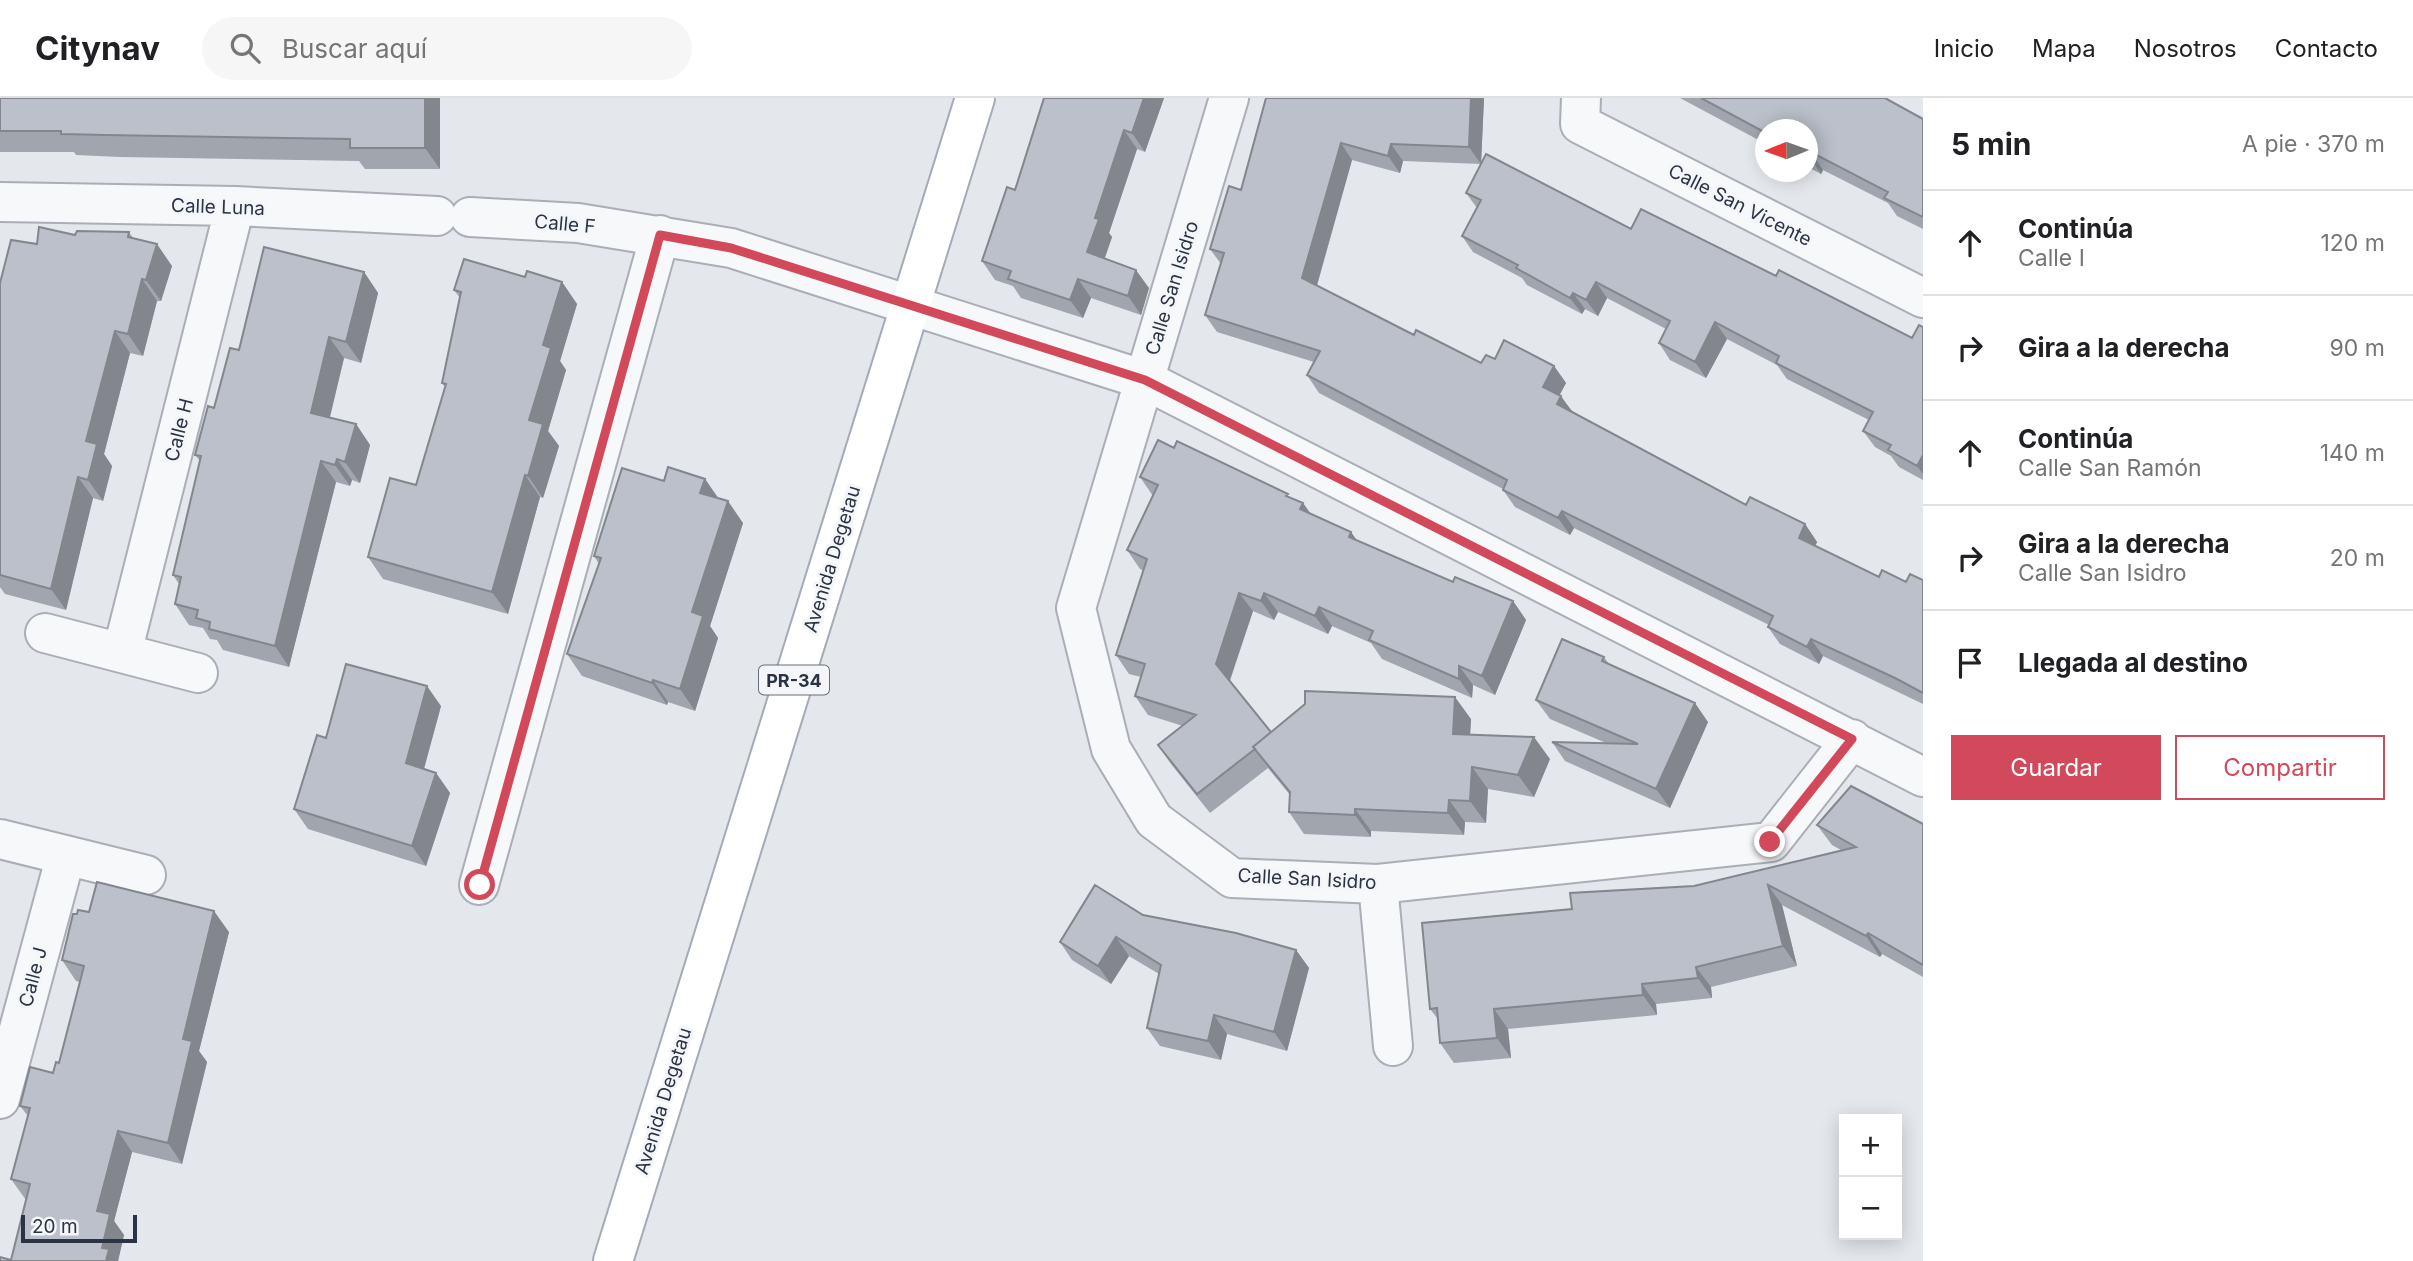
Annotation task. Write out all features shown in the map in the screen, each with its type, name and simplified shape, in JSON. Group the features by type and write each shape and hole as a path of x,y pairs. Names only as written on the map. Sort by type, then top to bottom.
{"main road":[{"name":"Avenida Degetau","path":"613,1261 975,98"}],"street":[{"name":"Calle San Isidro","path":"1229,98 1076,608 1111,749 1154,820 1232,878 1378,884 1770,842 1852,739"},
{"name":"Calle San Vicente","path":"1581,98 1580,124 1923,298"},
{"name":"Calle Luna","path":"0,202 235,206 453,217"},
{"name":"Calle H","path":"122,653 235,206"},
{"name":"Calle F","path":"453,217 578,223 731,248 1145,380 1923,777"},
{"path":"480,885 660,235"},
{"path":"45,633 198,673"},
{"path":"0,839 146,875"},
{"name":"Calle J","path":"0,1099 66,855"},
{"path":"1378,884 1393,1046"}],"building":[{"path":"0,98 425,98 425,148 350,148 350,139 0,131"},
{"path":"1044,98 1144,98 1132,133 1124,130 1095,218 1099,219 1087,252 1136,270 1128,296 1078,279 1070,300 1008,279 1011,271 982,261 1007,187 1015,190"},
{"path":"1266,98 1471,98 1469,147 1391,144 1388,156 1341,143 1302,278 1414,335 1416,330 1481,363 1486,355 1495,359 1504,340 1554,366 1543,387 1561,396 1557,404 1746,505 1750,497 1805,524 1799,538 1879,577 1882,570 1906,582 1910,574 1923,580 1923,693 1811,639 1807,647 1768,627 1773,616 1562,511 1558,518 1503,490 1507,480 1307,375 1320,351 1205,315 1224,253 1210,249 1229,186 1241,190"},
{"path":"1701,98 1885,98 1923,119 1923,217 1884,198 1888,192 1818,156 1818,119 1755,119 1755,127"},
{"path":"1486,154 1631,229 1641,209 1776,276 1779,270 1912,338 1919,325 1923,327 1923,455 1917,466 1888,450 1891,445 1863,431 1873,412 1776,363 1779,356 1715,322 1695,362 1659,343 1670,321 1596,282 1586,300 1573,293 1570,298 1516,268 1518,265 1462,236 1481,200 1466,193"},
{"path":"39,227 75,235 77,231 129,232 128,237 157,244 146,280 142,279 128,334 115,331 86,441 97,444 88,480 78,477 51,589 0,575 0,283 11,240 37,244"},
{"path":"264,247 364,272 346,342 329,337 311,413 356,424 345,462 337,459 335,465 321,461 275,646 209,629 210,622 196,618 198,610 175,604 181,577 173,575 201,456 195,455 208,406 214,408 230,348 239,350"},
{"path":"464,259 525,277 527,271 562,282 543,345 551,348 529,420 543,424 528,476 525,475 492,592 368,557 390,478 416,485 446,384 442,383 461,292 454,290"},
{"path":"1158,440 1174,448 1177,441 1288,494 1286,496 1303,503 1300,509 1351,532 1349,537 1453,582 1455,577 1513,601 1482,676 1459,666 1459,679 1369,640 1373,631 1319,607 1315,616 1264,593 1261,601 1239,593 1216,664 1271,732 1253,747 1255,749 1197,794 1158,745 1196,715 1135,696 1145,664 1116,655 1147,559 1127,550 1158,485 1140,477"},
{"path":"668,467 705,479 700,493 728,501 692,612 703,616 680,689 653,680 652,683 567,654 601,558 594,556 622,468 664,481"},
{"path":"1562,639 1604,657 1602,661 1695,703 1656,789 1552,742 1638,744 1536,700"},
{"path":"346,664 427,686 406,763 436,773 412,846 294,809 317,735 326,738"},
{"path":"1305,691 1455,697 1453,734 1534,737 1518,775 1472,767 1470,801 1449,800 1448,813 1355,809 1355,815 1289,812 1290,792 1253,747 1305,704"},
{"path":"1851,786 1923,824 1923,965 1868,933 1866,936 1768,885 1783,946 1696,967 1698,978 1642,984 1643,995 1494,1009 1497,1038 1440,1043 1437,1008 1430,1009 1422,923 1572,909 1570,893 1694,886 1856,847 1817,825"},
{"path":"97,882 214,911 183,1039 192,1041 168,1143 118,1131 97,1211 110,1214 102,1248 109,1249 106,1261 0,1261 0,1257 11,1260 30,1184 11,1179 30,1108 20,1106 30,1067 53,1073 56,1062 59,1063 84,966 62,960 73,914 77,914 78,910 89,912"},
{"path":"1095,885 1143,915 1236,933 1296,950 1274,1032 1214,1015 1208,1041 1147,1028 1161,965 1116,937 1098,966 1060,942"}],"route":[{"path":"480,885 660,235 731,248 1145,380 1852,739 1770,842"}]}
